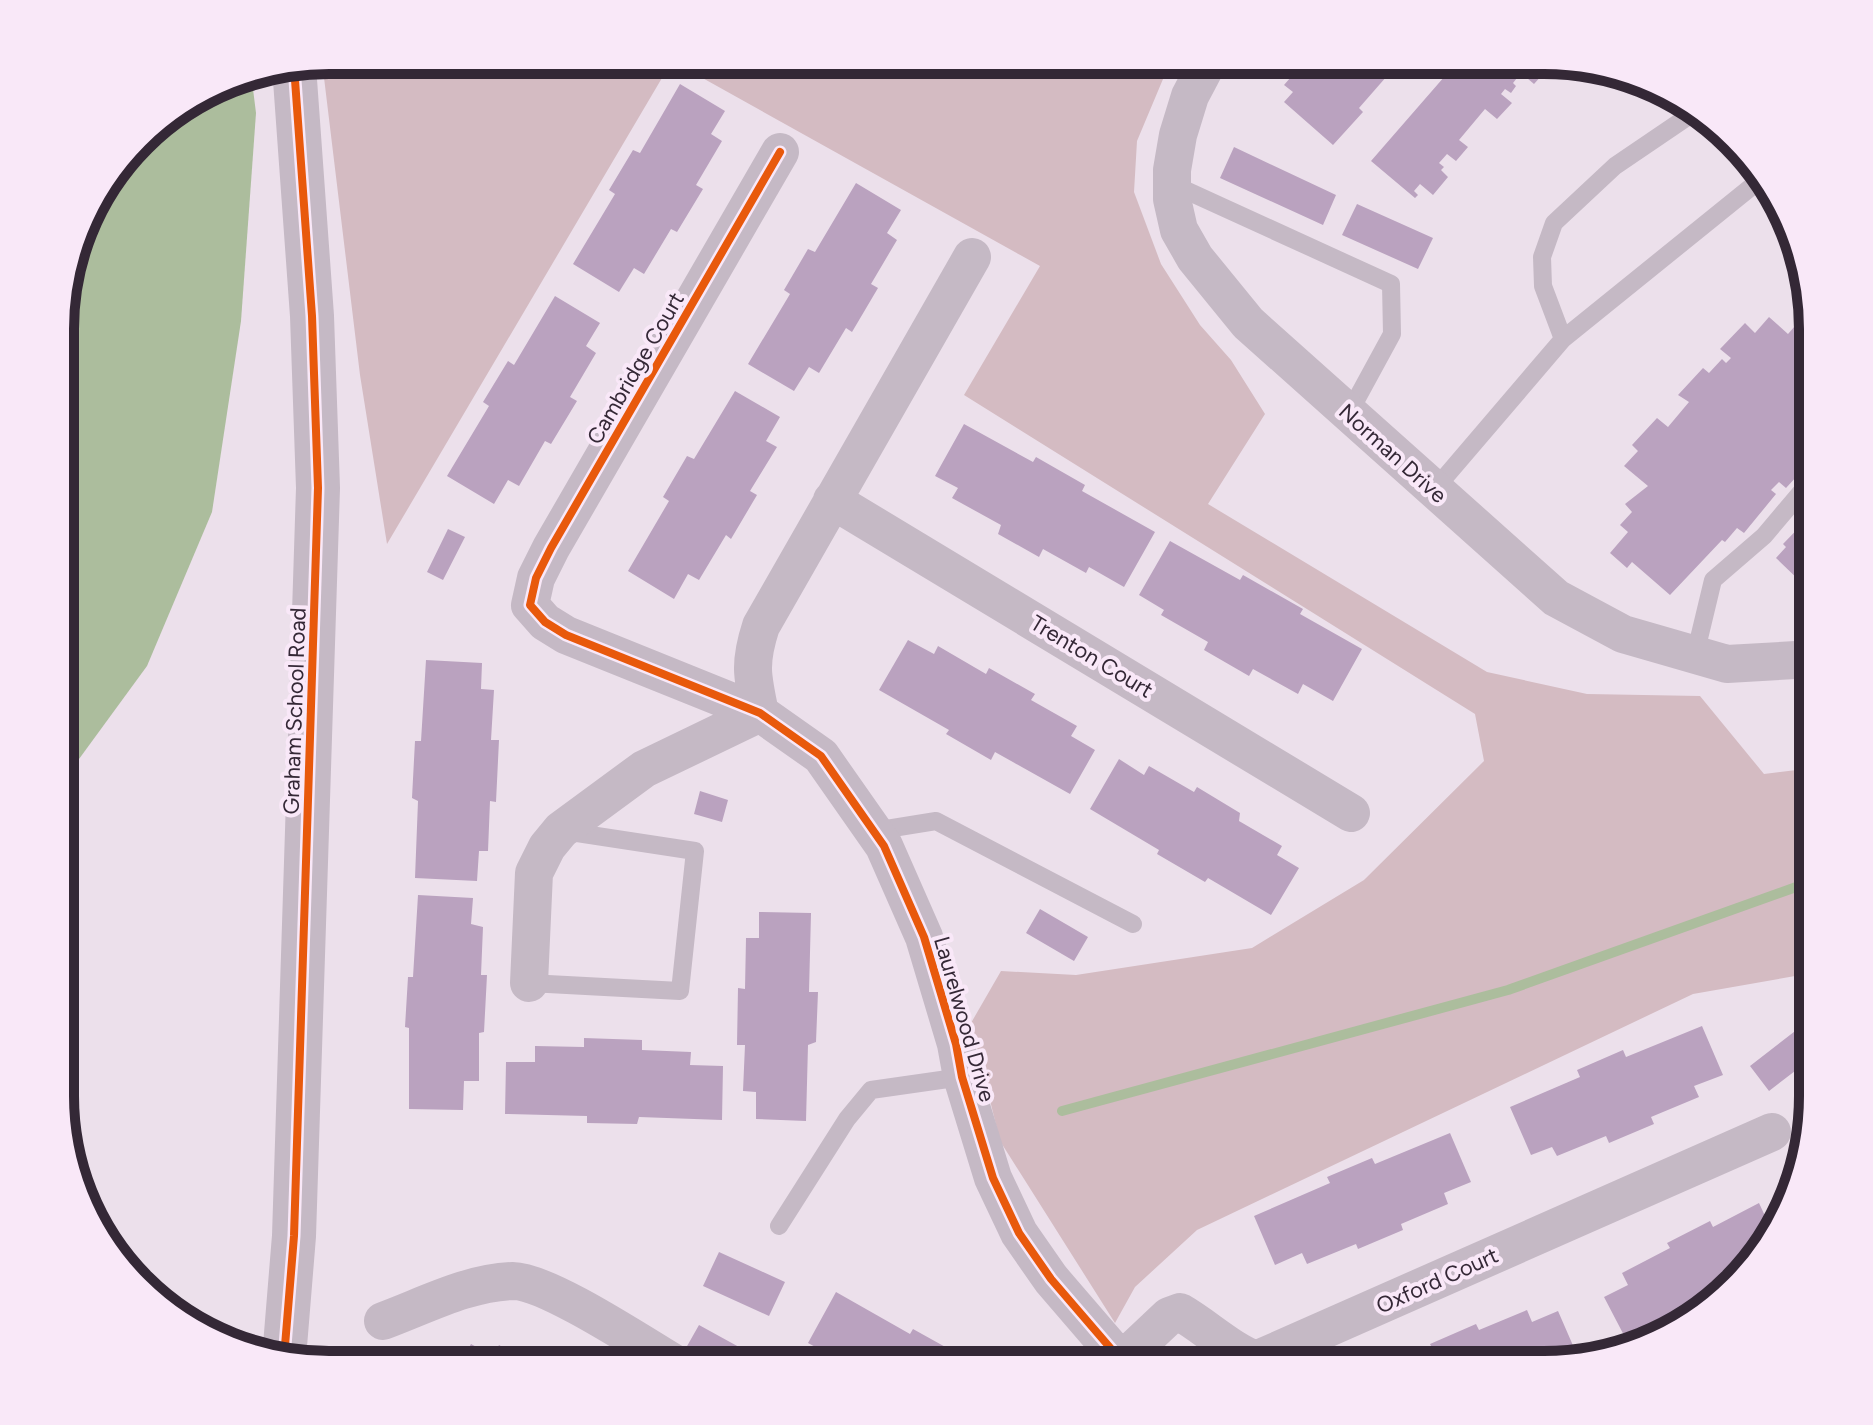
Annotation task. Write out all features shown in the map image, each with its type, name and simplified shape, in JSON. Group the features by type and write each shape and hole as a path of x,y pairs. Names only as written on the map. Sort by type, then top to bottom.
{"street":[{"name":"Norman Drive","path":"1201,75 1190,96 1178,135 1172,184 1179,230 1195,258 1248,323 1556,598 1623,634 1727,664 1799,660"},
{"name":"Graham School Road","path":"285,1347 294,1236 318,488 312,316 295,76"},
{"name":"Cambridge Court","path":"530,605 536,578 551,548 780,152"},
{"path":"529,983 534,873 547,847 561,830 644,769 760,713 753,680 752,655 761,626 972,257"},
{"name":"Trenton Court","path":"832,500 1351,813"},
{"name":"Laurelwood Drive","path":"530,605 545,622 566,635 760,713 821,756 884,846 924,937 993,1178 1019,1233 1051,1279 1110,1351"},
{"name":"Oxford Court","path":"1277,1351 1772,1132"},
{"path":"383,1321 463,1292 516,1281 547,1290 651,1350"},
{"name":"Oxford Court","path":"1134,1351 1169,1316 1180,1312 1213,1332 1235,1351"}],"lane":[{"path":"1563,339 1543,286 1542,257 1554,223 1615,166 1686,118"},
{"path":"1172,184 1391,284 1392,334 1349,413"},
{"path":"1434,490 1563,339 1754,185"},
{"path":"1695,655 1713,580 1764,536 1799,495"},
{"path":"874,831 936,821 1133,924"},
{"path":"529,983 680,991 695,851 561,830"},
{"path":"779,1226 847,1119 871,1090 962,1077"}],"shaded area":[{"path":"324,74 664,74 387,544 360,375"},
{"path":"696,74 1165,75 1137,141 1134,192 1161,264 1200,325 1231,360 1265,414 1208,504 1487,672 1587,694 1700,696 1764,774 1798,770 1798,975 1693,994 1197,1230 1135,1287 1115,1323 1000,1141 971,1023 1001,971 1076,975 1252,948 1364,880 1484,761 1475,714 964,395 1040,266"},
{"path":"253,86 256,113 241,321 212,512 147,666 75,765 76,296 93,232 108,202 137,161 161,137 188,117 232,93"}],"building":[{"path":"1293,75 1388,75 1359,108 1363,112 1333,145 1284,102 1293,92 1284,85"},
{"path":"1446,75 1519,75 1513,83 1516,86 1511,93 1505,89 1501,94 1512,103 1497,119 1485,109 1459,140 1468,147 1456,161 1447,154 1439,163 1448,177 1433,195 1420,184 1414,191 1418,195 1415,198 1371,161"},
{"path":"1523,75 1542,75 1534,84"},
{"path":"680,84 725,111 711,134 722,141 696,185 703,189 677,232 671,229 644,274 634,268 619,292 573,264 615,194 609,190 633,150 640,153"},
{"path":"1234,147 1336,195 1323,225 1220,178"},
{"path":"856,183 901,210 887,233 897,240 871,284 878,288 852,332 846,328 819,373 809,367 794,391 748,364 790,294 784,290 808,249 815,252"},
{"path":"1357,204 1433,238 1418,269 1342,235"},
{"path":"555,296 600,323 586,346 596,353 570,397 577,401 551,444 545,441 519,486 508,480 494,504 447,476 489,406 483,402 508,361 514,365"},
{"path":"1769,317 1788,334 1799,322 1799,474 1786,488 1779,482 1771,490 1776,494 1744,533 1737,528 1725,542 1722,540 1670,595 1632,562 1627,568 1610,553 1628,532 1620,525 1632,512 1625,504 1648,486 1624,466 1638,451 1632,445 1657,418 1668,427 1689,402 1678,395 1703,368 1709,373 1722,359 1726,363 1731,358 1720,349 1745,323 1755,333"},
{"path":"735,391 780,417 766,441 777,447 750,491 757,495 731,539 726,535 699,580 688,574 674,599 628,571 669,501 663,497 687,456 694,459"},
{"path":"964,424 1033,462 1036,457 1085,485 1082,491 1155,532 1124,587 1089,567 1086,573 1043,549 1039,557 998,534 1001,525 952,498 958,488 935,476"},
{"path":"1799,528 1799,580 1776,558 1786,547 1783,544"},
{"path":"448,529 465,537 443,580 427,572"},
{"path":"1170,541 1240,580 1243,575 1303,609 1300,614 1362,649 1333,701 1303,684 1298,694 1253,669 1249,676 1204,650 1208,642 1161,615 1164,610 1139,595"},
{"path":"908,640 934,654 938,646 986,674 989,668 1035,694 1031,700 1077,726 1071,736 1095,750 1070,794 995,752 991,760 946,734 949,730 879,690"},
{"path":"426,660 482,663 481,689 494,690 491,740 499,740 496,802 490,801 488,851 479,851 477,881 415,878 418,801 412,798 415,741 421,741"},
{"path":"1119,759 1144,775 1149,766 1194,792 1197,787 1240,813 1239,821 1282,846 1277,855 1299,868 1271,915 1208,878 1205,882 1157,854 1159,850 1090,809"},
{"path":"700,791 728,800 722,822 694,814"},
{"path":"418,895 473,898 471,924 483,927 481,975 487,975 484,1032 479,1033 479,1081 464,1081 463,1110 409,1109 409,1028 405,1027 408,977 413,977"},
{"path":"1040,909 1088,937 1074,961 1026,933"},
{"path":"759,912 811,913 809,992 818,992 816,1042 808,1045 806,1121 756,1119 756,1092 743,1091 745,1045 737,1045 738,988 745,989 746,938 759,938"},
{"path":"1702,1026 1723,1075 1694,1086 1699,1097 1651,1117 1654,1124 1609,1143 1606,1136 1557,1156 1552,1147 1531,1155 1510,1107 1580,1077 1577,1070 1623,1050 1626,1057"},
{"path":"1798,1029 1798,1069 1769,1091 1750,1066"},
{"path":"584,1038 642,1040 642,1050 691,1052 690,1065 723,1066 722,1120 639,1117 637,1124 587,1123 587,1116 505,1114 506,1062 535,1062 535,1046 584,1047"},
{"path":"1450,1133 1471,1182 1444,1193 1448,1204 1401,1224 1403,1230 1358,1249 1356,1244 1307,1264 1302,1253 1275,1265 1254,1216 1330,1183 1327,1177 1372,1158 1375,1164"},
{"path":"1759,1203 1765,1216 1771,1213 1736,1264 1712,1288 1657,1325 1625,1337 1604,1297 1628,1285 1622,1273 1670,1248 1667,1243 1710,1221 1713,1227"},
{"path":"719,1252 785,1282 769,1316 703,1286"},
{"path":"836,1292 910,1334 913,1329 952,1351 822,1350 808,1343"},
{"path":"1527,1310 1532,1322 1558,1311 1574,1348 1431,1351 1430,1344 1476,1324 1479,1330"},
{"path":"699,1325 745,1350 685,1350"},
{"path":"471,1344 482,1350 467,1350"}],"waterway":[{"path":"1062,1111 1508,990 1798,886"}],"cycle path":[{"path":"285,1347 294,1236 318,488 312,316 295,76"},
{"path":"780,152 551,548 536,578 530,605 545,622 566,635 760,713 821,756 884,846 924,937 993,1178 1019,1233 1051,1279 1113,1351"}]}
